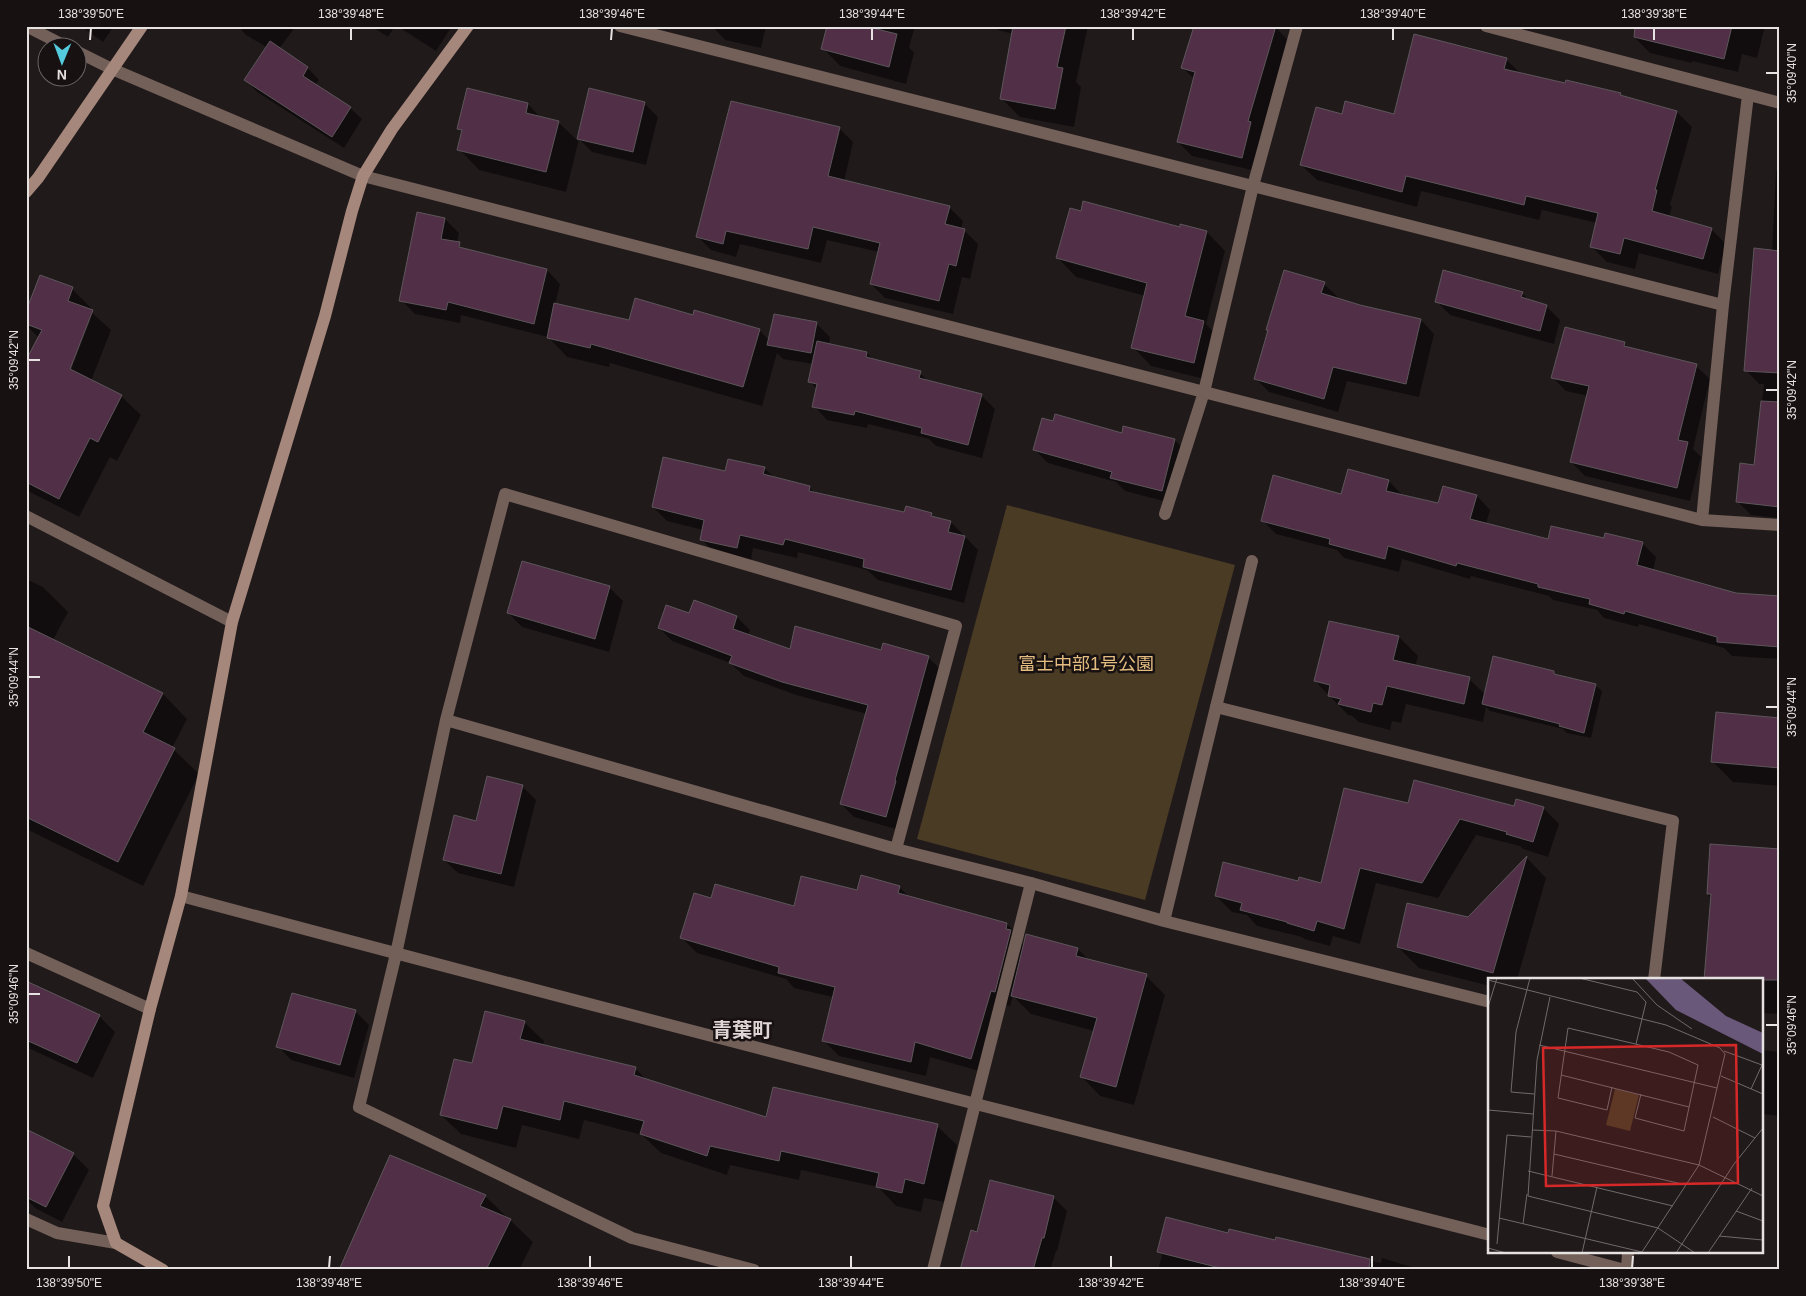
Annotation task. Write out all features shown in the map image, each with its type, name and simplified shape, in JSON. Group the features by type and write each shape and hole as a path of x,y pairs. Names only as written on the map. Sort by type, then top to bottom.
{"street":[{"path":"26,26 49,38"},
{"path":"26,192 142,26"},
{"path":"116,1243 103,1206 150,1009 181,896 232,622 325,316 363,176 392,129 468,26"},
{"path":"620,26 1724,305"},
{"path":"1165,514 1204,392 1253,186 1297,26"},
{"path":"1486,26 1780,103"},
{"path":"88,57 363,176 1702,520 1780,525"},
{"path":"1702,520 1748,95"},
{"path":"754,1270 632,1238 359,1107 396,954 446,720 505,494 956,626 896,849"},
{"path":"26,516 232,622"},
{"path":"1164,920 1252,561"},
{"path":"1216,707 1673,821 1654,978"},
{"path":"446,720 896,849 1031,883 1164,920 1488,1001"},
{"path":"933,1270 1031,883"},
{"path":"181,896 396,954 1488,1234"},
{"path":"26,953 150,1009"},
{"path":"26,1219 57,1233 116,1243 163,1270"},
{"path":"1564,1254 1626,1270 1628,1254"}],"green space":[{"name":"富士中部1号公園","path":"1007,505 1235,565 1145,900 917,839"}],"building":[{"path":"827,26 864,26 897,34 889,67 821,49"},
{"path":"1013,26 1066,26 1057,67 1063,68 1055,109 1000,99"},
{"path":"1194,26 1276,26 1248,121 1251,122 1242,158 1177,142 1195,72 1181,68"},
{"path":"1635,26 1732,26 1724,59 1634,37"},
{"path":"1414,34 1507,58 1504,69 1565,83 1566,80 1621,93 1620,95 1677,111 1655,190 1657,190 1652,211 1712,228 1703,259 1624,238 1620,254 1590,247 1598,213 1526,196 1524,205 1406,176 1402,192 1300,165 1316,107 1342,114 1345,101 1394,114"},
{"path":"270,41 308,67 303,76 351,107 332,137 244,80"},
{"path":"467,88 528,103 526,113 559,121 546,172 457,150 462,130 457,129"},
{"path":"589,88 645,102 633,152 577,139"},
{"path":"731,101 840,127 828,176 950,206 945,224 965,229 956,266 949,264 939,301 870,284 880,243 813,227 808,249 726,231 723,244 696,237"},
{"path":"1083,201 1180,227 1180,224 1207,231 1185,316 1204,321 1194,363 1131,348 1147,283 1056,258 1070,208 1081,211"},
{"path":"417,212 445,218 441,239 460,242 459,247 547,269 534,324 448,302 446,310 399,301"},
{"path":"1754,248 1780,251 1780,373 1744,371"},
{"path":"1284,270 1325,282 1321,293 1360,305 1421,319 1406,384 1333,367 1324,399 1254,379"},
{"path":"1443,270 1523,292 1521,297 1547,305 1540,331 1435,302"},
{"path":"40,275 73,287 68,301 93,310 70,369 122,395 98,442 90,438 59,499 26,482 26,360 42,330 26,324 26,311"},
{"path":"635,298 693,315 694,310 760,329 743,387 591,344 590,348 547,338 554,303 629,320"},
{"path":"774,314 817,322 811,353 767,345"},
{"path":"1565,327 1625,342 1624,346 1697,364 1678,440 1688,442 1677,488 1570,462 1589,386 1551,378"},
{"path":"817,341 867,352 866,357 921,371 919,378 982,394 968,445 921,433 922,428 855,411 854,415 812,407 817,384 808,382"},
{"path":"1761,401 1780,402 1780,507 1736,502 1740,463 1754,465"},
{"path":"1055,414 1122,433 1123,426 1175,439 1162,491 1110,478 1112,472 1033,450 1042,418 1053,421"},
{"path":"663,457 725,471 728,459 765,467 763,474 810,486 809,491 904,512 906,506 932,513 931,516 951,521 948,532 965,536 951,590 863,567 864,559 785,539 783,545 740,535 737,548 700,540 704,520 652,507"},
{"path":"1348,469 1389,480 1386,491 1438,503 1443,486 1477,495 1470,519 1548,539 1551,526 1604,538 1605,533 1643,542 1637,565 1736,593 1780,596 1780,647 1717,642 1717,637 1625,611 1624,614 1589,604 1590,599 1538,587 1538,584 1457,563 1456,566 1388,546 1385,559 1329,544 1330,539 1261,521 1273,475 1341,494"},
{"path":"522,561 610,586 595,639 507,613"},
{"path":"694,600 737,616 733,629 790,649 795,626 881,650 883,643 929,656 886,817 840,804 868,705 782,682 729,663 732,656 658,628 666,605 689,613"},
{"path":"1329,621 1399,636 1393,660 1470,677 1464,704 1387,686 1382,705 1373,703 1371,712 1338,704 1341,699 1328,696 1330,685 1314,681"},
{"path":"26,626 163,693 143,732 175,748 118,862 26,817"},
{"path":"1493,656 1554,671 1554,674 1596,684 1584,733 1559,726 1560,724 1482,704"},
{"path":"1716,712 1780,718 1780,768 1711,762"},
{"path":"487,776 523,785 501,874 443,860 454,815 476,821"},
{"path":"1414,780 1514,806 1516,799 1544,807 1533,842 1506,834 1507,832 1460,819 1422,883 1360,868 1344,929 1317,921 1314,931 1240,910 1242,903 1215,896 1223,862 1298,881 1299,877 1321,883 1344,788 1408,803"},
{"path":"1710,844 1780,849 1780,980 1764,980 1764,978 1704,978 1711,894 1707,894"},
{"path":"1527,856 1493,973 1397,947 1407,903 1468,917"},
{"path":"861,875 900,886 898,893 1007,923 1006,929 1011,930 995,992 991,991 971,1059 915,1042 911,1062 822,1041 835,987 778,973 779,967 680,938 694,893 711,898 715,884 794,906 801,876 857,890"},
{"path":"1026,934 1078,948 1076,956 1147,974 1116,1087 1080,1077 1097,1018 1011,996"},
{"path":"26,981 100,1015 77,1063 26,1040"},
{"path":"292,993 356,1010 340,1065 276,1047"},
{"path":"485,1011 525,1021 520,1039 636,1067 634,1075 766,1117 773,1087 938,1124 924,1184 905,1179 902,1193 876,1187 879,1173 781,1151 779,1161 710,1146 707,1156 640,1134 644,1121 564,1101 560,1120 503,1106 497,1129 440,1115 454,1059 472,1063"},
{"path":"26,1129 74,1153 46,1207 26,1197"},
{"path":"390,1155 486,1195 480,1206 511,1219 486,1270 339,1270"},
{"path":"990,1180 1054,1196 1044,1238 1042,1238 1033,1270 960,1270 971,1230 977,1232"},
{"path":"1166,1217 1228,1233 1229,1229 1275,1240 1276,1237 1370,1259 1369,1270 1228,1270 1157,1252"}],"district":[{"name":"青葉町","path":"742,1030"}]}
